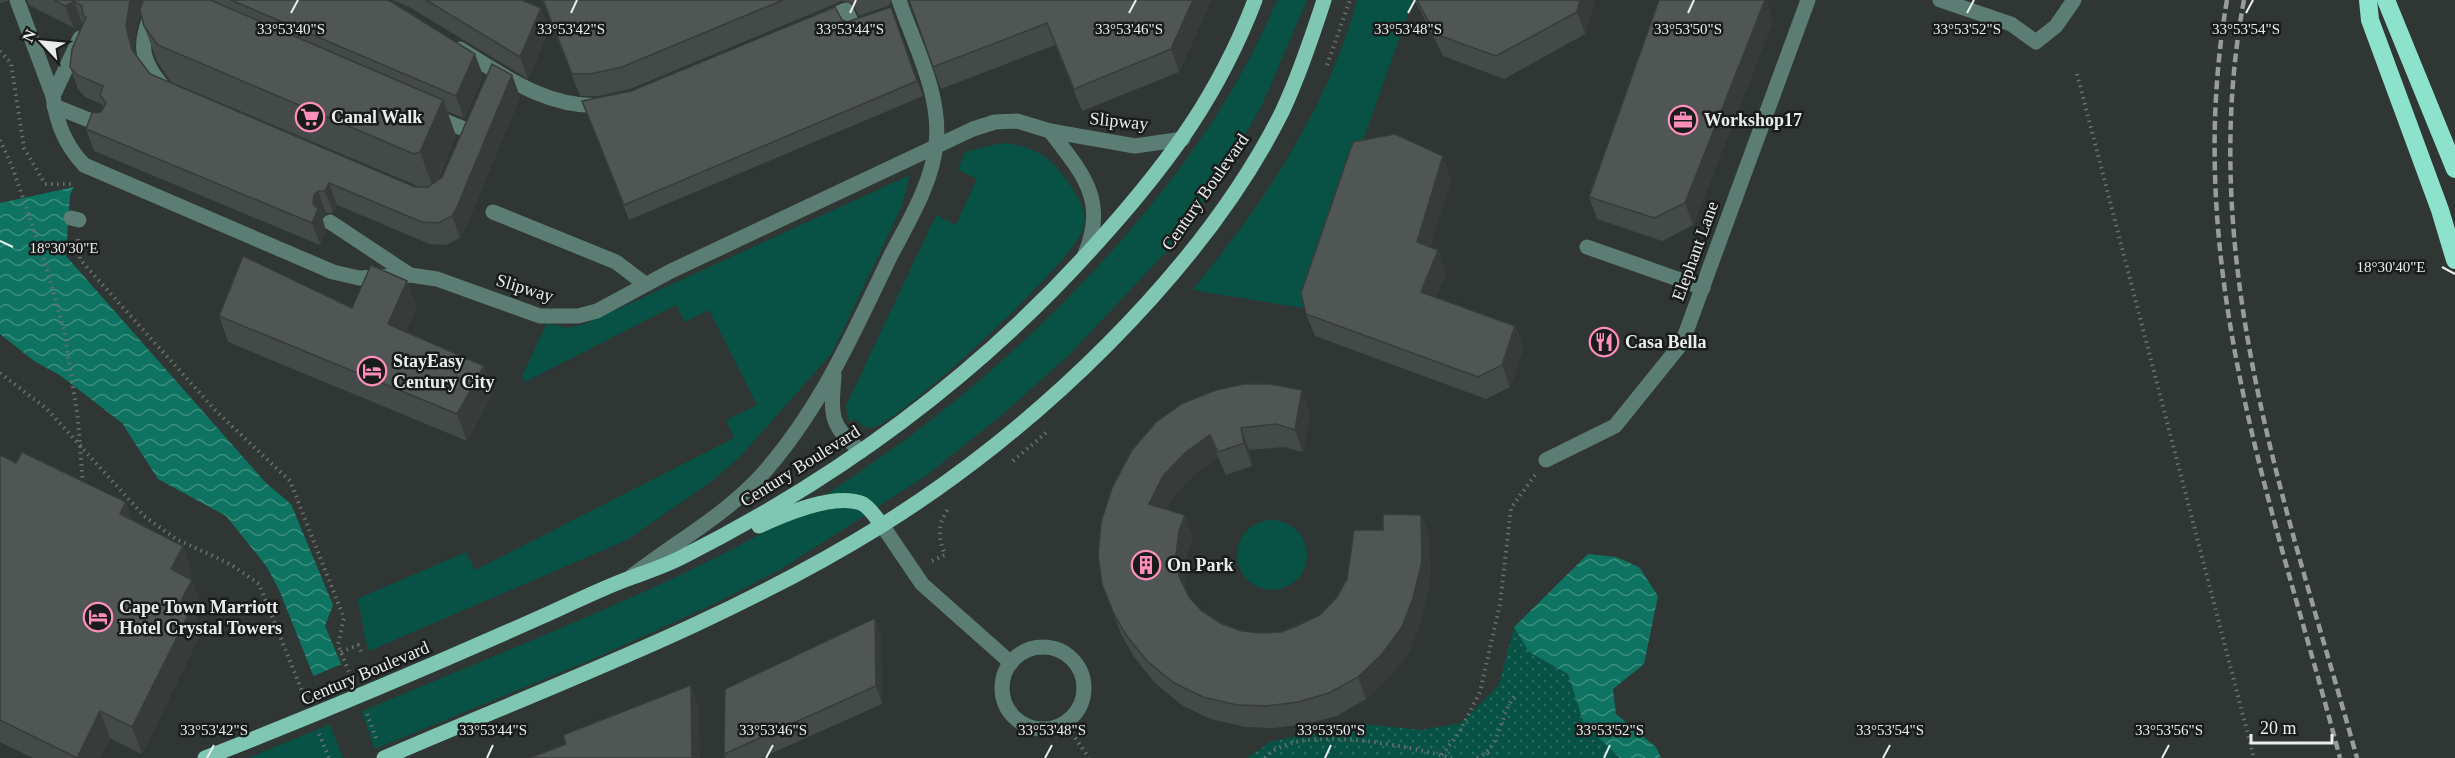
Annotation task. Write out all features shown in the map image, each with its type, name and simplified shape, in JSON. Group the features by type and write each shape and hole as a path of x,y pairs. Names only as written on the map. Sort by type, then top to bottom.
{"highway":[{"path":"2368,0 2370,20 2440,210 2455,260"},
{"path":"2386,0 2455,169"}],"main road":[{"name":"Century Boulevard","path":"204,758 310,722 366,699 630,578 684,557 755,518 861,451 919,410 1029,314 1082,260 1137,197 1183,139 1217,83 1242,34 1255,0"},
{"name":"Century Boulevard","path":"386,753 597,668 718,613 882,525 950,478 1081,370 1131,319 1199,241 1244,176 1282,111 1309,45 1324,0"},
{"path":"684,557 730,540 781,516 840,499 864,505 882,525"}],"lane":[{"name":"Slipway","path":"17,0 68,145 84,165 333,272 359,278 410,275 437,279 548,318 597,310 645,284 973,129 995,122 1017,121 1050,131 1135,146 1183,139"},
{"path":"156,0 142,41 142,51 148,71 165,90 176,94"},
{"name":"Elephant Lane","path":"1546,460 1615,426 1682,343 1808,0"},
{"path":"1940,0 2011,24 2036,42 2056,26 2074,0"},
{"path":"630,578 723,511 758,479 806,421 838,364 919,199 929,171 936,144 930,93 894,11 854,28 841,12 804,28"},
{"path":"82,33 53,101 104,126"},
{"path":"444,40 493,77 525,87 554,100 588,107 616,103"},
{"path":"425,112 469,132"},
{"path":"1050,131 1078,169 1090,195 1095,225 1082,260"},
{"path":"493,212 616,262 645,284"},
{"path":"330,222 410,275"},
{"path":"1587,247 1703,288"},
{"path":"838,364 832,414 842,432 861,451"},
{"path":"882,525 922,584 1011,663"},
{"path":"1036,647 1059,649 1076,663 1084,684 1080,706 1065,723 1044,730 1022,725 1009,713 1002,697 1003,675 1016,656 1036,647"}],"path":[{"path":"0,51 11,63 24,148 45,184 78,184 75,219 80,260 216,411 243,434 290,481 344,618 338,645 354,684"},
{"path":"2077,74 2254,758"},
{"path":"0,140 42,253 64,330 78,418 83,493"},
{"path":"0,373 47,409 144,516 176,539 230,564 259,584 306,702"},
{"path":"1442,755 1459,733 1480,692 1500,604 1511,508 1546,460"},
{"path":"341,652 358,645 362,654"},
{"path":"1477,758 1488,753 1499,733 1506,706 1516,694"},
{"path":"366,699 386,753"},
{"path":"310,722 328,758"},
{"path":"1065,723 1089,758"},
{"path":"1265,758 1270,752 1310,738 1410,747 1452,758"},
{"path":"1488,753 1492,758"}],"shaded area":[{"path":"1277,0 1307,0 1263,103 1228,165 1180,237 1069,355 1003,414 927,475 783,568 714,604 593,659 353,758 248,758 535,639 707,562 812,503 907,438 997,365 1040,326 1081,285 1144,214 1188,157 1228,97 1246,66"},
{"path":"1357,0 1413,0 1303,308 1192,290 1244,224 1290,154 1329,79"},
{"path":"1001,143 1030,149 1046,158 1060,171 1074,190 1083,208 1083,229 1072,247 1022,303 921,395 894,416 875,427 864,426 855,419 849,422 846,406 936,215 956,225 977,179 958,170 965,152"},
{"path":"910,175 902,206 832,353 739,458 708,484 627,540 369,651 357,599 466,552 475,570 734,438 726,420 757,405 709,310 685,322 676,305 525,382 522,376 547,323 566,328 585,324"},
{"path":"1265,520 1279,520 1292,526 1301,535 1307,548 1305,568 1297,580 1279,590 1265,590 1252,584 1243,575 1237,562 1237,548 1243,535 1252,526"},
{"path":"1514,627 1529,652 1568,674 1584,724 1620,758 1247,758 1272,741 1362,724 1421,730 1461,723 1499,685"}],"water":[{"path":"74,187 70,195 66,256 266,483 291,504 333,605 325,626 345,673 346,758 280,592 267,567 226,516 158,479 122,423 61,376 34,361 0,334 0,203"},
{"path":"1588,554 1616,557 1639,567 1658,596 1644,664 1613,689 1616,714 1656,747 1661,758 1620,758 1584,724 1568,674 1529,652 1514,627"}],"pier":[{"path":"344,663 378,758 343,758 311,677"}],"building":[{"path":"54,0 130,0 126,26 132,50 150,74 415,187 428,187 442,177 492,64 512,75 452,216 438,223 422,222 329,183 325,191 318,191 314,195 313,204 318,209 312,223 86,129 92,113 101,112 106,103 100,95 103,86 77,75 70,67 72,49 86,17 83,15 82,6 74,1 65,6"},
{"path":"143,0 210,0 443,100 420,152 414,154 158,45 144,26 140,10"},
{"path":"231,0 387,0 475,54 456,96"},
{"path":"426,0 522,0 541,8 520,57"},
{"path":"543,0 783,0 622,67 590,74 572,74"},
{"path":"909,0 1193,0 1171,49 1074,89 1047,23 933,67"},
{"path":"1417,0 1580,0 1577,12 1496,56 1435,34"},
{"name":"Workshop17","path":"1659,0 1765,0 1685,203 1654,218 1589,197"},
{"path":"835,7 842,20 847,22 891,7 917,81 624,205 582,101 631,91"},
{"path":"1395,134 1443,156 1417,242 1438,250 1421,292 1515,326 1502,365 1478,377 1306,314 1301,293 1353,142"},
{"path":"243,256 352,308 371,265 407,281 388,324 484,366 457,414 219,316"},
{"name":"On Park","path":"1244,384 1270,384 1302,390 1295,430 1276,424 1241,428 1244,443 1218,452 1210,435 1186,452 1163,476 1149,504 1185,515 1179,531 1176,555 1179,576 1189,597 1202,611 1222,624 1242,631 1281,632 1299,625 1320,615 1337,597 1347,579 1354,530 1383,530 1383,514 1421,515 1422,561 1413,598 1402,627 1382,654 1358,677 1329,693 1298,702 1266,706 1237,705 1203,697 1174,683 1147,661 1126,635 1113,612 1102,584 1098,555 1101,522 1112,488 1132,450 1156,422 1183,403 1216,390"},
{"name":"Cape Town Marriott Hotel Crystal Towers","path":"22,452 126,502 120,514 183,546 171,569 192,580 181,601 192,607 132,727 100,711 77,758 0,720 0,455 16,463"},
{"path":"875,618 876,686 724,754 725,689"},
{"path":"691,685 692,758 529,758 566,744 563,735"}],"railway":[{"path":"2227,0 2216,99 2216,195 2225,290 2241,384 2263,477 2340,758"},
{"path":"2244,0 2232,98 2231,194 2240,290 2256,384 2278,478 2357,758"}],"place":[{"name":"Canal Walk","path":"310,117"},
{"name":"Workshop17","path":"1683,120"},
{"name":"Casa Bella","path":"1604,342"},
{"name":"StayEasy Century City","path":"372,371"},
{"name":"On Park","path":"1146,565"},
{"name":"Cape Town Marriott Hotel Crystal Towers","path":"98,617"}]}
